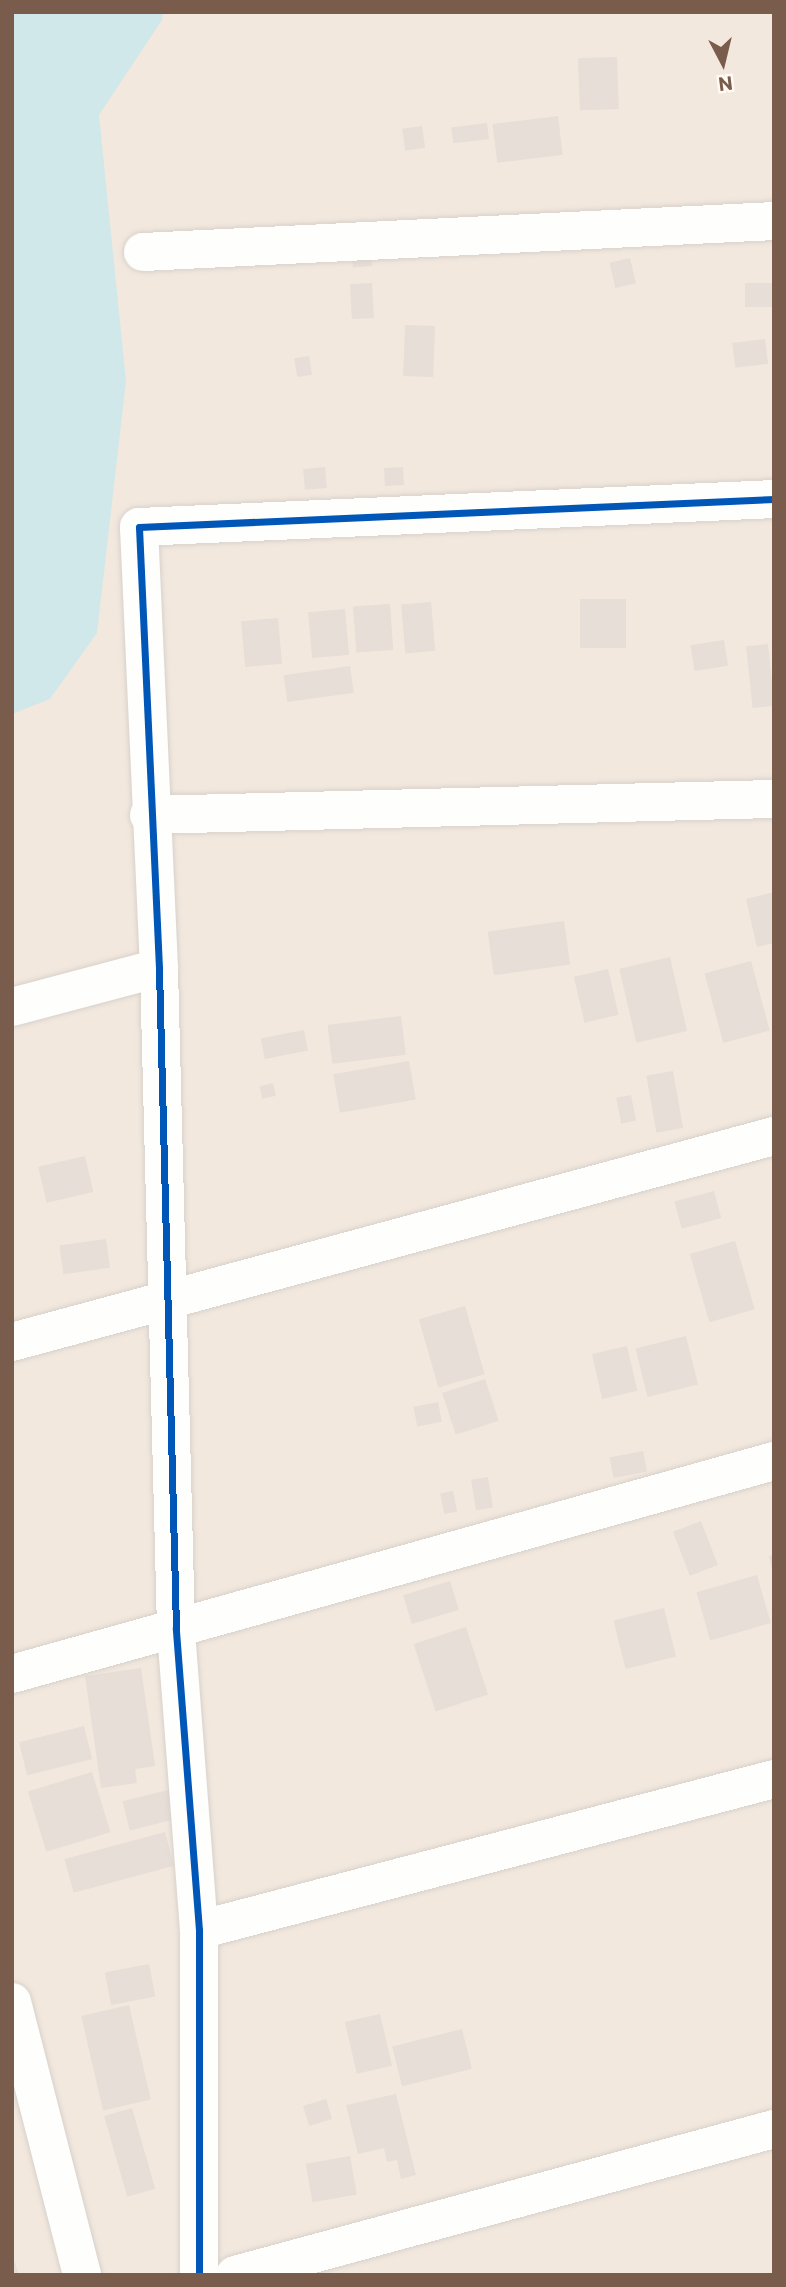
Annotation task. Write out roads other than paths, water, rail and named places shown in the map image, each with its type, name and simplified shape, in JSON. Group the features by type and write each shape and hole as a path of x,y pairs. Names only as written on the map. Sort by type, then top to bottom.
{"street":[{"path":"143,252 774,221"},
{"path":"199,2275 199,1930 176,1628 159,968 149,815 139,527 774,499"},
{"path":"149,815 774,799"},
{"path":"12,1007 159,968"},
{"path":"12,1342 774,1136"},
{"path":"12,1674 774,1461"},
{"path":"199,1930 774,1779"},
{"path":"12,2002 82,2275"},
{"path":"235,2275 774,2129"}],"water":[{"path":"12,12 163,12 162,20 99,115 126,381 97,633 50,699 12,714"}]}
